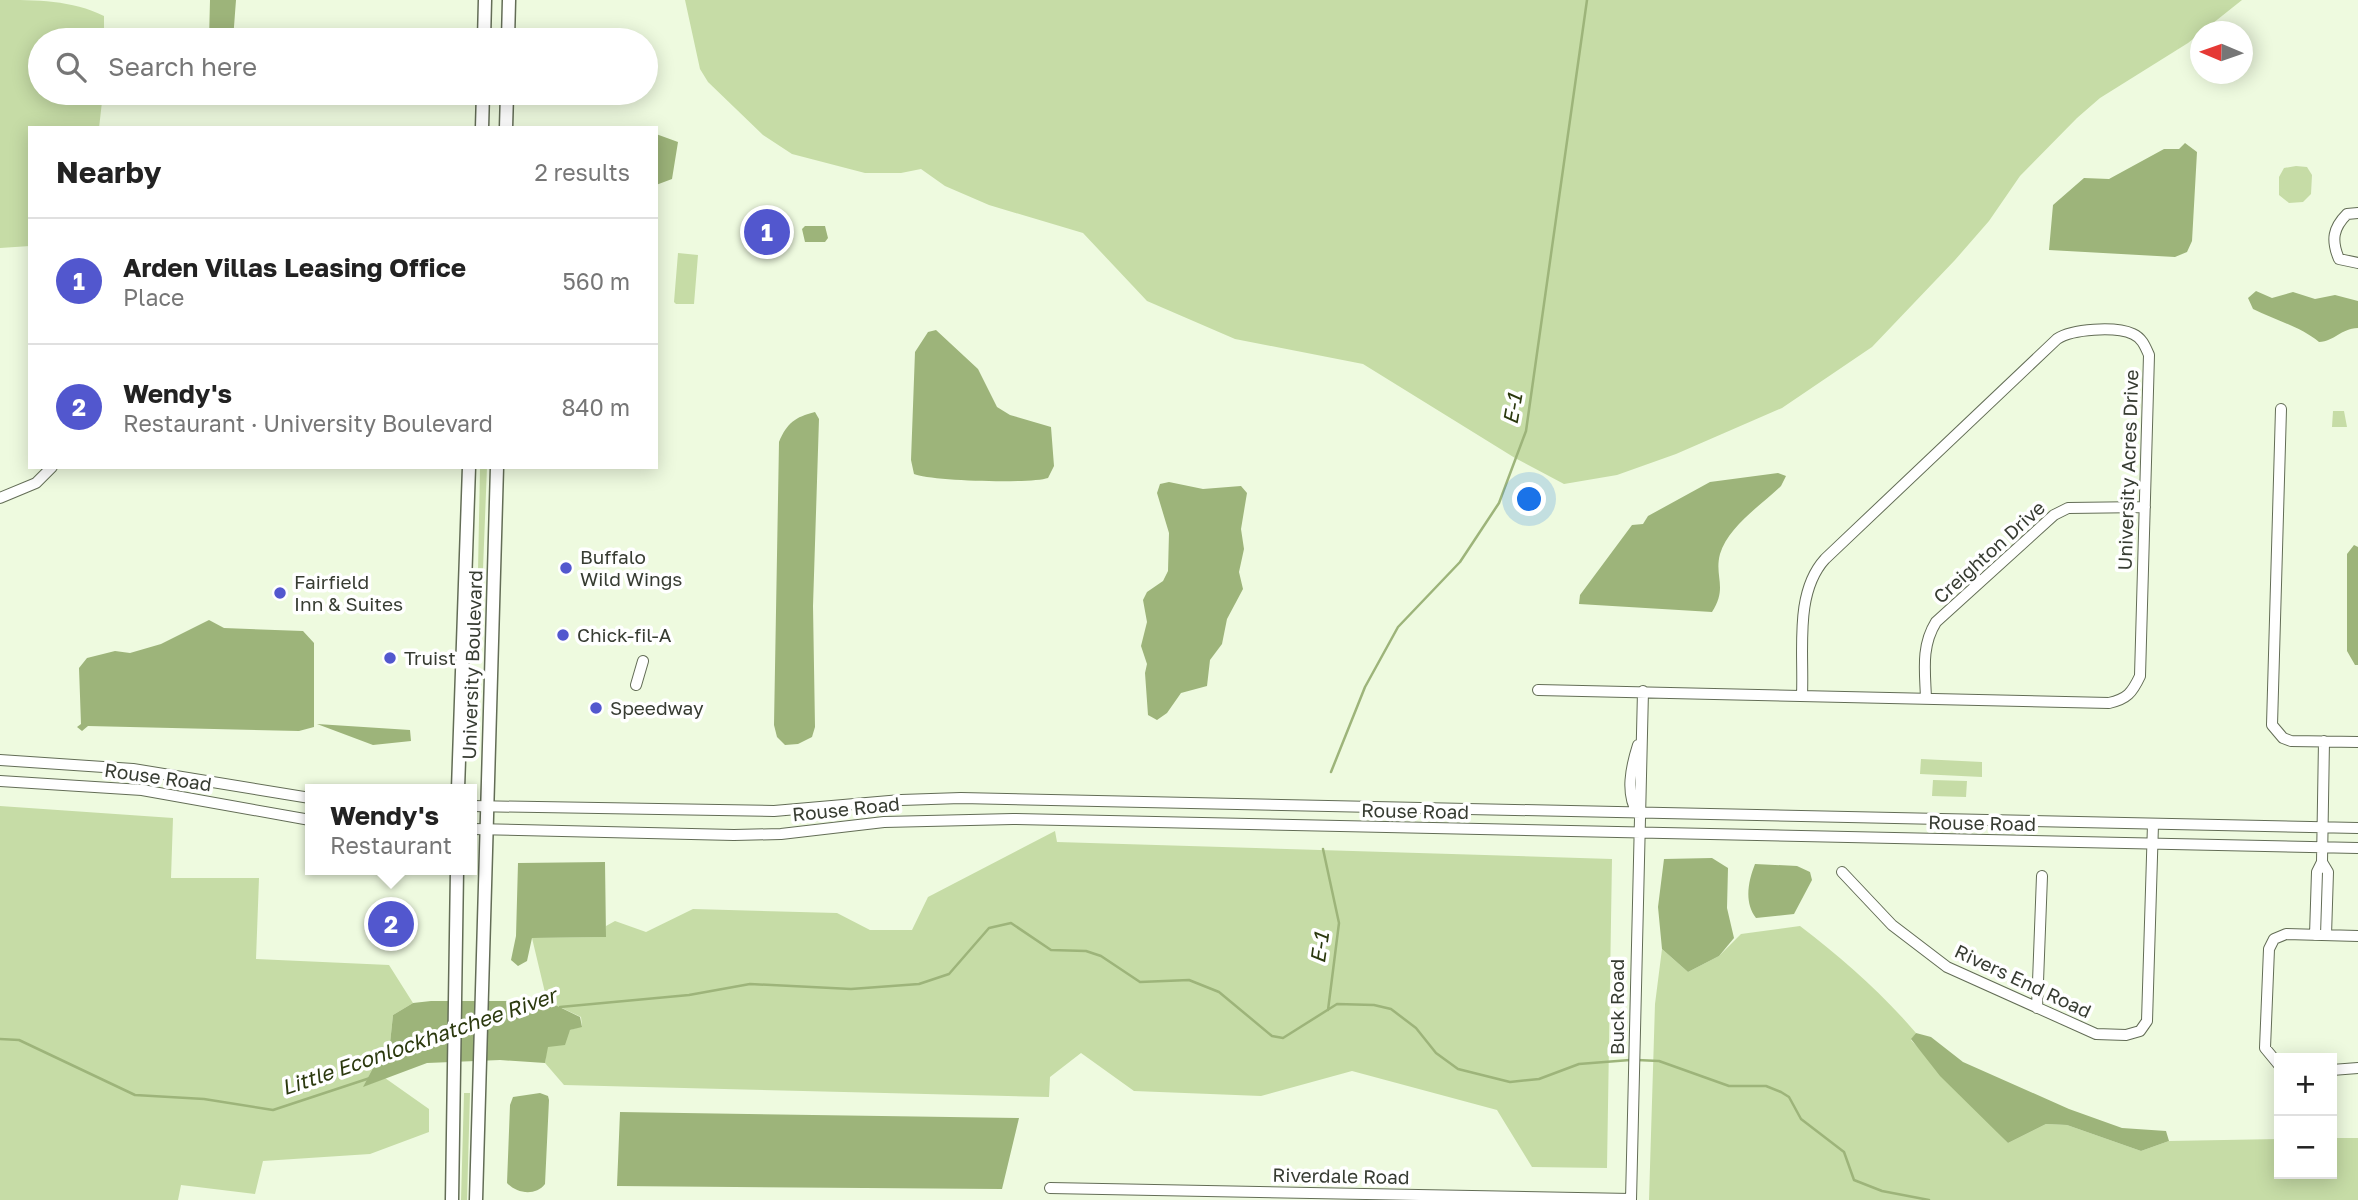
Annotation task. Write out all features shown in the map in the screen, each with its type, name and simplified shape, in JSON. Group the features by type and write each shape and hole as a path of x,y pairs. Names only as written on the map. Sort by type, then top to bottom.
{"main road":[{"path":"484,28 485,0"},
{"path":"508,28 509,0"},
{"path":"482,126 483,105"},
{"path":"506,126 507,105"},
{"name":"University Boulevard","path":"458,784 469,469"},
{"name":"University Boulevard","path":"477,1200 497,469"},
{"path":"452,1200 457,875"}],"street":[{"path":"2358,213 2347,214 2336,225 2333,244 2339,259 2358,263"},
{"name":"University Acres Drive","path":"1538,690 2109,703 2124,700 2132,693 2140,676 2149,355 2143,342 2132,333 2068,332 2057,339 1813,573 1806,590 1802,695"},
{"path":"2281,409 2272,725 2283,738 2291,741 2358,742"},
{"path":"0,498 36,483 50,469"},
{"name":"Creighton Drive","path":"1926,698 1924,651 1927,636 1936,622 2054,515 2068,508 2145,507"},
{"path":"636,685 643,661"},
{"name":"Buck Road","path":"1631,1199 1638,814 1631,802 1643,691"},
{"path":"2321,935 2322,901 2328,872 2322,862 2324,741"},
{"name":"Rouse Road","path":"0,760 133,769 305,797"},
{"name":"Rouse Road","path":"0,781 142,790 305,819"},
{"path":"960,819 961,798"},
{"name":"Rouse Road","path":"477,806 774,811 901,800 961,798 2358,828"},
{"name":"Rouse Road","path":"477,829 733,835 960,819 2358,848"},
{"name":"Rivers End Road","path":"1842,872 1892,925 1947,967 2096,1034 2126,1035 2140,1031 2147,1021 2153,824"},
{"path":"2037,1008 2042,876"},
{"path":"2274,1059 2265,1048 2269,949 2274,939 2286,934 2358,936"},
{"path":"2337,1070 2358,1068"},
{"name":"Riverdale Road","path":"1050,1188 1631,1199"}],"shaded area":[{"path":"0,0 54,2 104,16 104,28 28,28 28,105 102,105 99,126 28,126 28,246 0,248"},
{"path":"685,0 2242,0 2216,21 2190,21 2190,41 2100,98 2077,118 2020,176 1989,221 1955,260 1872,347 1782,408 1676,454 1617,475 1564,484 1515,458 1363,364 1235,339 1147,301 1083,233 989,205 945,186 921,169 901,173 865,173 792,154 763,135 708,82 700,69"},
{"path":"2307,167 2312,175 2311,194 2303,202 2289,203 2279,195 2279,177 2284,168"},
{"path":"678,253 698,255 694,304 674,302"},
{"path":"2333,411 2344,411 2347,427 2332,427"},
{"path":"480,469 487,469 482,595 478,571"},
{"path":"1921,759 1982,762 1982,777 1920,774"},
{"path":"1933,780 1967,781 1966,797 1932,796"},
{"path":"0,806 173,818 171,878 259,878 256,959 389,965 413,1003 393,1015 389,1053 373,1068 364,1086 385,1078 429,1109 429,1132 370,1154 263,1161 255,1194 181,1185 178,1200 0,1200"},
{"path":"1055,831 1057,842 1612,859 1607,1168 1532,1167 1497,1110 1352,1071 1261,1096 1134,1091 1081,1053 1050,1077 1049,1097 564,1085 545,1063 547,1047 570,1030 582,1026 581,1017 547,1001 532,938 605,937 606,926 615,921 646,932 693,909 837,913 870,930 912,930 928,897"},
{"path":"1800,926 1889,1004 1916,1033 1911,1040 2008,1143 2046,1124 2067,1125 2141,1151 2169,1141 2274,1139 2274,1179 2337,1179 2337,1138 2358,1138 2358,1200 1649,1200 1655,1004 1662,949 1688,972 1719,956 1741,934"},
{"path":"464,1093 470,1093 467,1200 461,1200"}],"water":[{"path":"210,0 236,0 234,28 209,28"},
{"path":"658,135 678,142 672,179 658,184"},
{"path":"2185,143 2197,152 2192,241 2187,252 2175,257 2049,250 2053,205 2084,178 2109,179 2164,149 2179,149"},
{"path":"805,226 825,226 828,238 825,242 805,242 802,229"},
{"path":"2256,291 2272,298 2293,292 2315,299 2335,295 2358,301 2358,328 2319,342 2296,328 2253,309 2248,298"},
{"path":"936,330 978,369 997,407 1010,415 1051,427 1054,466 1048,478 980,481 914,474 911,460 915,352 928,332"},
{"path":"815,412 819,419 813,606 815,727 812,737 798,744 785,745 777,737 774,725 779,442 792,422"},
{"path":"1778,473 1786,476 1781,486 1738,526 1724,544 1719,562 1719,596 1712,612 1579,604 1580,595 1632,525 1643,524 1648,516 1710,482"},
{"path":"1169,482 1203,489 1241,486 1247,493 1241,529 1244,549 1239,572 1243,589 1227,619 1222,644 1210,660 1207,686 1181,693 1167,713 1157,720 1148,715 1145,673 1147,664 1141,646 1147,622 1143,600 1147,592 1163,581 1168,571 1169,533 1157,493 1160,484"},
{"path":"2354,545 2358,547 2358,665 2355,665 2347,651 2347,554"},
{"path":"209,620 224,628 303,631 314,643 314,727 299,731 88,726 82,731 77,727 81,724 79,668 87,658 115,651 130,653 161,644"},
{"path":"317,724 410,730 411,741 373,745"},
{"path":"1712,858 1728,868 1727,908 1734,938 1719,956 1688,972 1662,949 1658,907 1664,859"},
{"path":"605,862 606,937 532,938 527,961 518,966 511,960 516,936 518,863"},
{"path":"1755,864 1797,866 1810,872 1812,880 1794,914 1756,918 1748,892"},
{"path":"547,1001 580,1017 582,1027 570,1030 565,1045 548,1047 545,1063 500,1060 427,1063 363,1087 373,1068 389,1053 393,1015 413,1003"},
{"path":"1916,1033 1931,1037 1963,1062 2069,1109 2122,1128 2166,1131 2169,1141 2141,1151 2067,1125 2046,1124 2008,1143 1940,1076 1911,1039"},
{"path":"540,1093 548,1096 549,1100 545,1184 537,1190 526,1192 507,1183 510,1105 513,1097"},
{"path":"620,1112 1019,1118 1002,1189 617,1186"}],"waterway":[{"name":"E-1","path":"1331,772 1365,687 1398,627 1460,562 1499,503 1526,431 1587,0"},
{"name":"E-1","path":"1323,849 1339,923 1328,1010"},
{"name":"Little Econlockhatchee River","path":"560,1007 689,995 750,984 851,989 919,984 949,974 989,928 1011,923 1051,950 1086,951 1101,956 1140,982 1189,980 1219,992 1272,1036 1283,1038 1337,1004 1374,1005 1391,1009 1416,1028 1436,1053 1458,1069 1510,1082 1539,1079 1579,1064 1630,1060"},
{"name":"Little Econlockhatchee River","path":"0,1039 19,1040 135,1095 204,1099 273,1110 370,1078"},
{"name":"Little Econlockhatchee River","path":"1637,1060 1659,1061 1729,1086 1766,1086 1781,1092 1789,1097 1801,1119 1844,1152 1854,1180 1882,1191 1929,1200"}],"place":[{"name":"Arden Villas Leasing Office","path":"767,232"},
{"name":"Buffalo Wild Wings","path":"566,568"},
{"name":"Fairfield Inn & Suites","path":"280,593"},
{"name":"Chick-fil-A","path":"563,635"},
{"name":"Truist","path":"390,658"},
{"name":"Speedway","path":"596,708"},
{"name":"Wendy's","path":"391,924"}]}
